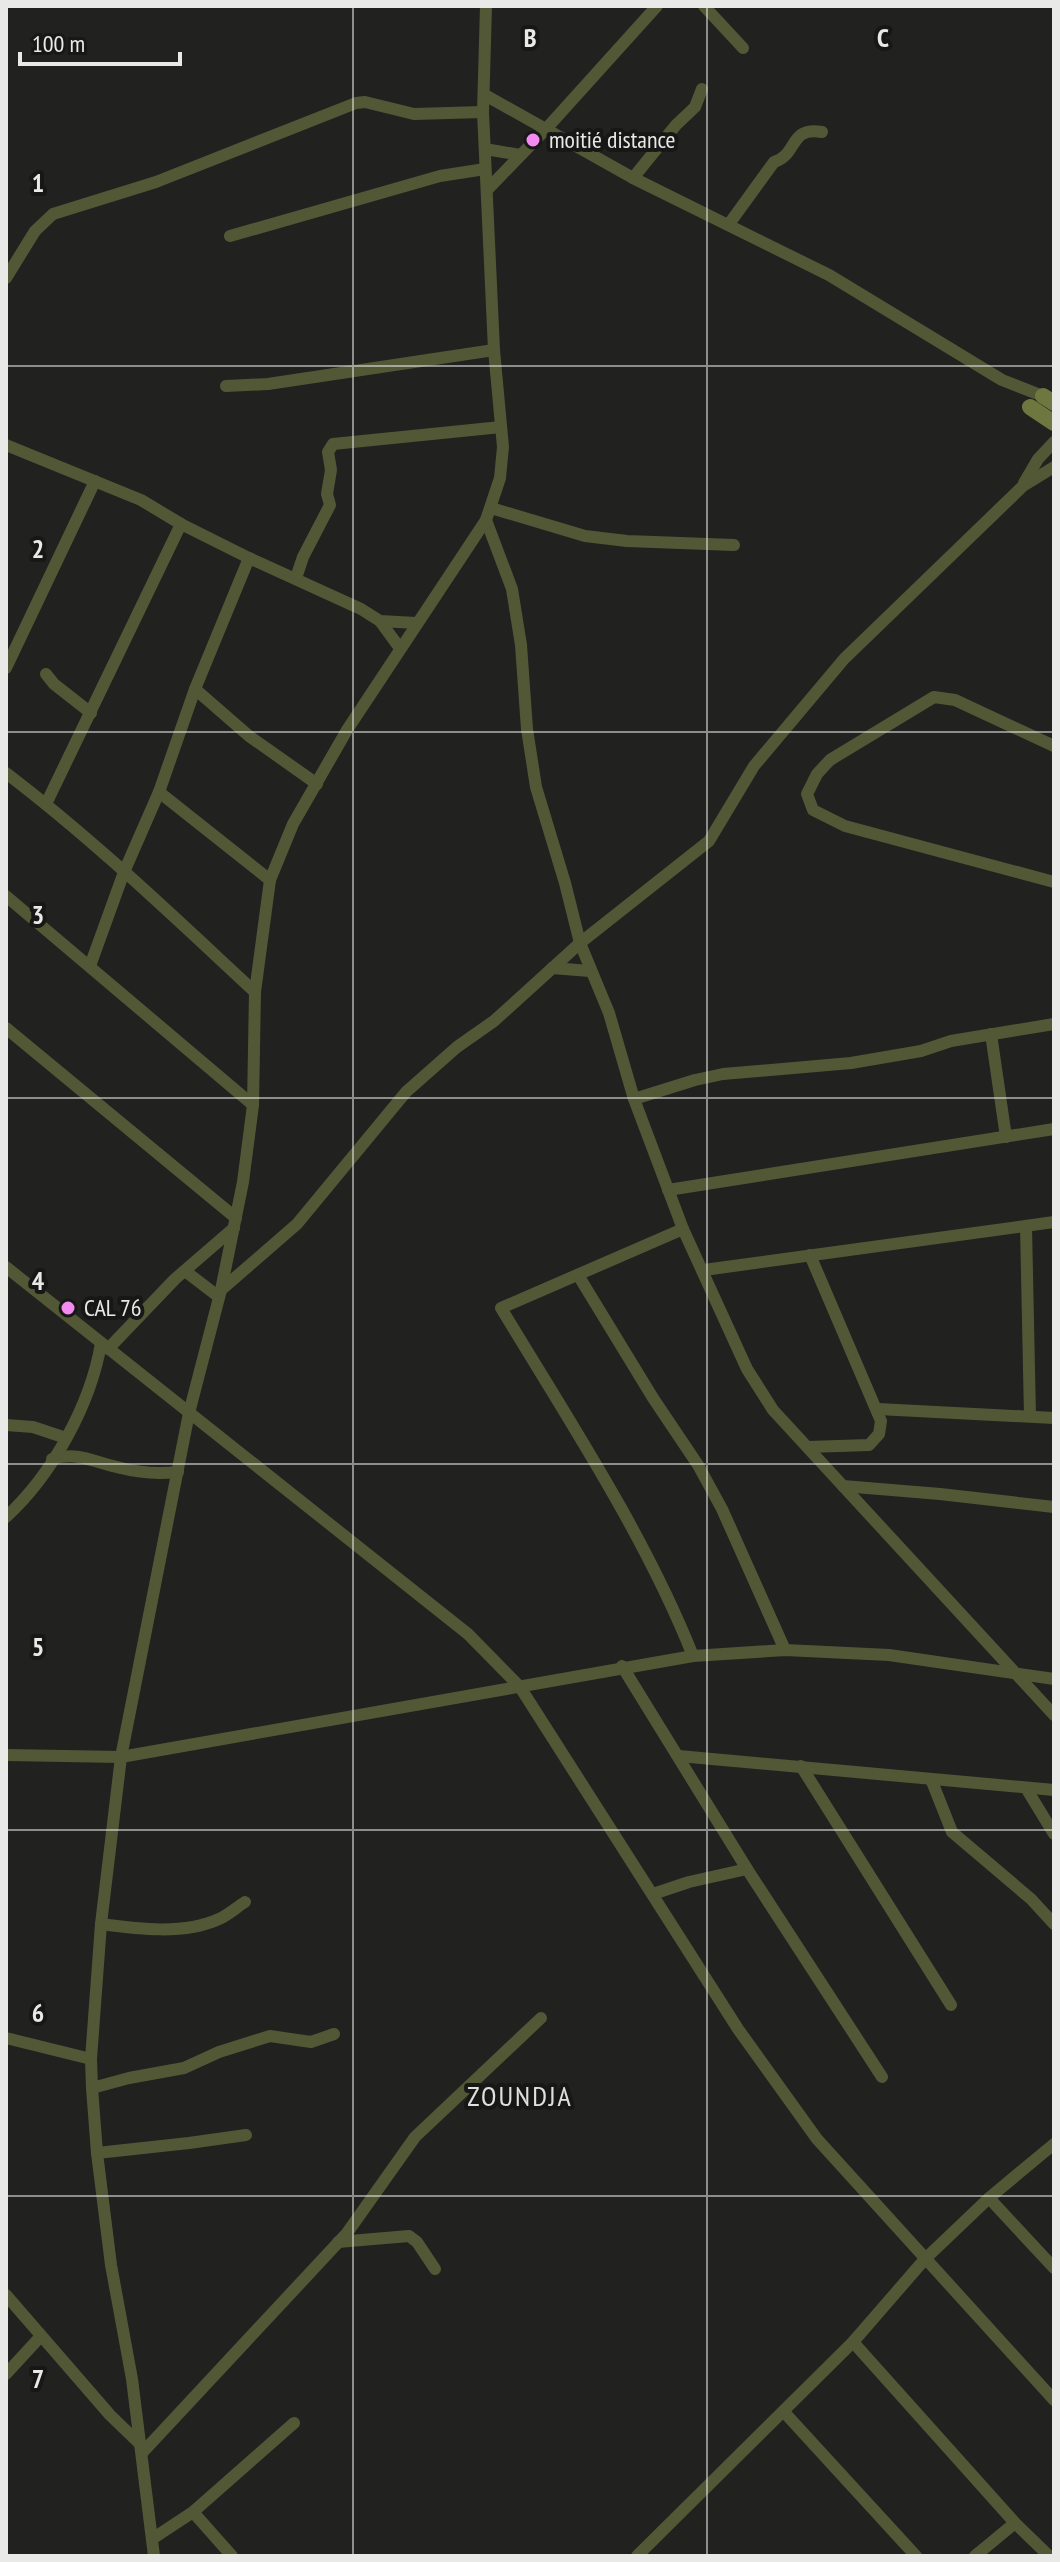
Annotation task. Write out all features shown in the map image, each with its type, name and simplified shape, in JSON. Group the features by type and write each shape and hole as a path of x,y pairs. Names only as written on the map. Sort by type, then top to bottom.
{"main road":[{"path":"1042,402 1054,423"}],"street":[{"path":"154,2556 141,2449 111,2265 92,2088 91,2059 101,1924 121,1757 189,1413 235,1223 253,1105 255,992 270,880 286,838 347,730 488,514 503,463 485,169 486,6"},
{"path":"488,189 657,6"},
{"path":"704,6 743,48"},
{"path":"633,178 676,125 695,107 702,89"},
{"path":"485,95 633,178 829,275 1042,402"},
{"path":"6,278 35,231 53,214 156,182 356,103 365,102 414,114 483,112"},
{"path":"729,224 774,162 782,160 801,133 822,132"},
{"path":"485,149 520,155"},
{"path":"230,236 440,176 485,169"},
{"path":"226,386 268,384 494,350"},
{"path":"296,578 303,557 330,505 327,494 331,470 328,452 333,444 501,427"},
{"path":"1023,486 1038,459 1054,442"},
{"path":"6,445 141,500 181,524 380,621 416,623"},
{"path":"220,1293 297,1224 406,1092 457,1047 494,1021 580,943 709,841 754,766 844,659 1023,486 1054,467"},
{"path":"6,668 95,481"},
{"path":"488,514 585,536 627,541 734,545"},
{"path":"488,514 512,589 536,787 580,943 609,1013 634,1099 683,1229 747,1369 760,1392 808,1447 1054,1715"},
{"path":"46,804 181,524"},
{"path":"90,966 124,872 159,792 195,689 249,558"},
{"path":"380,621 399,647"},
{"path":"46,674 91,713"},
{"path":"195,689 249,736 317,784"},
{"path":"1054,746 955,700 934,697 830,760 817,774 807,794 813,810 845,826 1054,882"},
{"path":"6,773 124,872 255,992"},
{"path":"159,792 270,880"},
{"path":"9,904 90,966 253,1105"},
{"path":"552,968 590,971"},
{"path":"634,1099 723,1074 851,1063 921,1051 951,1041 1054,1024"},
{"path":"6,1028 235,1223"},
{"path":"991,1034 1006,1137"},
{"path":"668,1190 1054,1129"},
{"path":"704,1270 1054,1222"},
{"path":"6,1517 17,1507 66,1438 94,1379 104,1346 235,1223"},
{"path":"1026,1226 1030,1416"},
{"path":"683,1229 501,1308 626,1520 679,1621 693,1656"},
{"path":"808,1447 869,1445 879,1434 881,1421 810,1255"},
{"path":"6,1267 468,1634 520,1687 738,2029 817,2139 1054,2400"},
{"path":"185,1271 220,1293"},
{"path":"578,1275 698,1465 722,1509 785,1650"},
{"path":"878,1409 1054,1418"},
{"path":"6,1425 33,1427 66,1438"},
{"path":"52,1459 74,1454 134,1471 178,1472"},
{"path":"843,1486 1054,1507"},
{"path":"6,1755 121,1757 520,1687 622,1666 693,1656 785,1650 889,1655 1054,1679"},
{"path":"622,1666 747,1869 882,2077"},
{"path":"679,1756 1054,1790"},
{"path":"801,1766 951,2005"},
{"path":"931,1779 952,1832 1031,1899 1054,1924"},
{"path":"1026,1788 1054,1834"},
{"path":"653,1894 747,1869"},
{"path":"101,1924 142,1930 190,1926 219,1920 245,1902"},
{"path":"141,2449 338,2242 415,2137 541,2018"},
{"path":"92,2088 184,2068 219,2052 270,2036 311,2042 334,2034"},
{"path":"6,2038 91,2059"},
{"path":"97,2153 246,2135"},
{"path":"637,2556 853,2342 925,2259 989,2198 1054,2144"},
{"path":"989,2198 1054,2268"},
{"path":"338,2242 409,2236 417,2242 435,2269"},
{"path":"6,2295 141,2449"},
{"path":"6,2374 41,2336"},
{"path":"853,2342 1015,2523 1049,2556"},
{"path":"784,2412 916,2556"},
{"path":"152,2539 193,2512 294,2423"},
{"path":"193,2512 232,2556"},
{"path":"975,2556 1015,2523"}],"place":[{"name":"moitié distance","path":"533,140"},
{"name":"CAL 76","path":"68,1308"}],"district":[{"name":"ZOUNDJA","path":"520,2096"}]}
